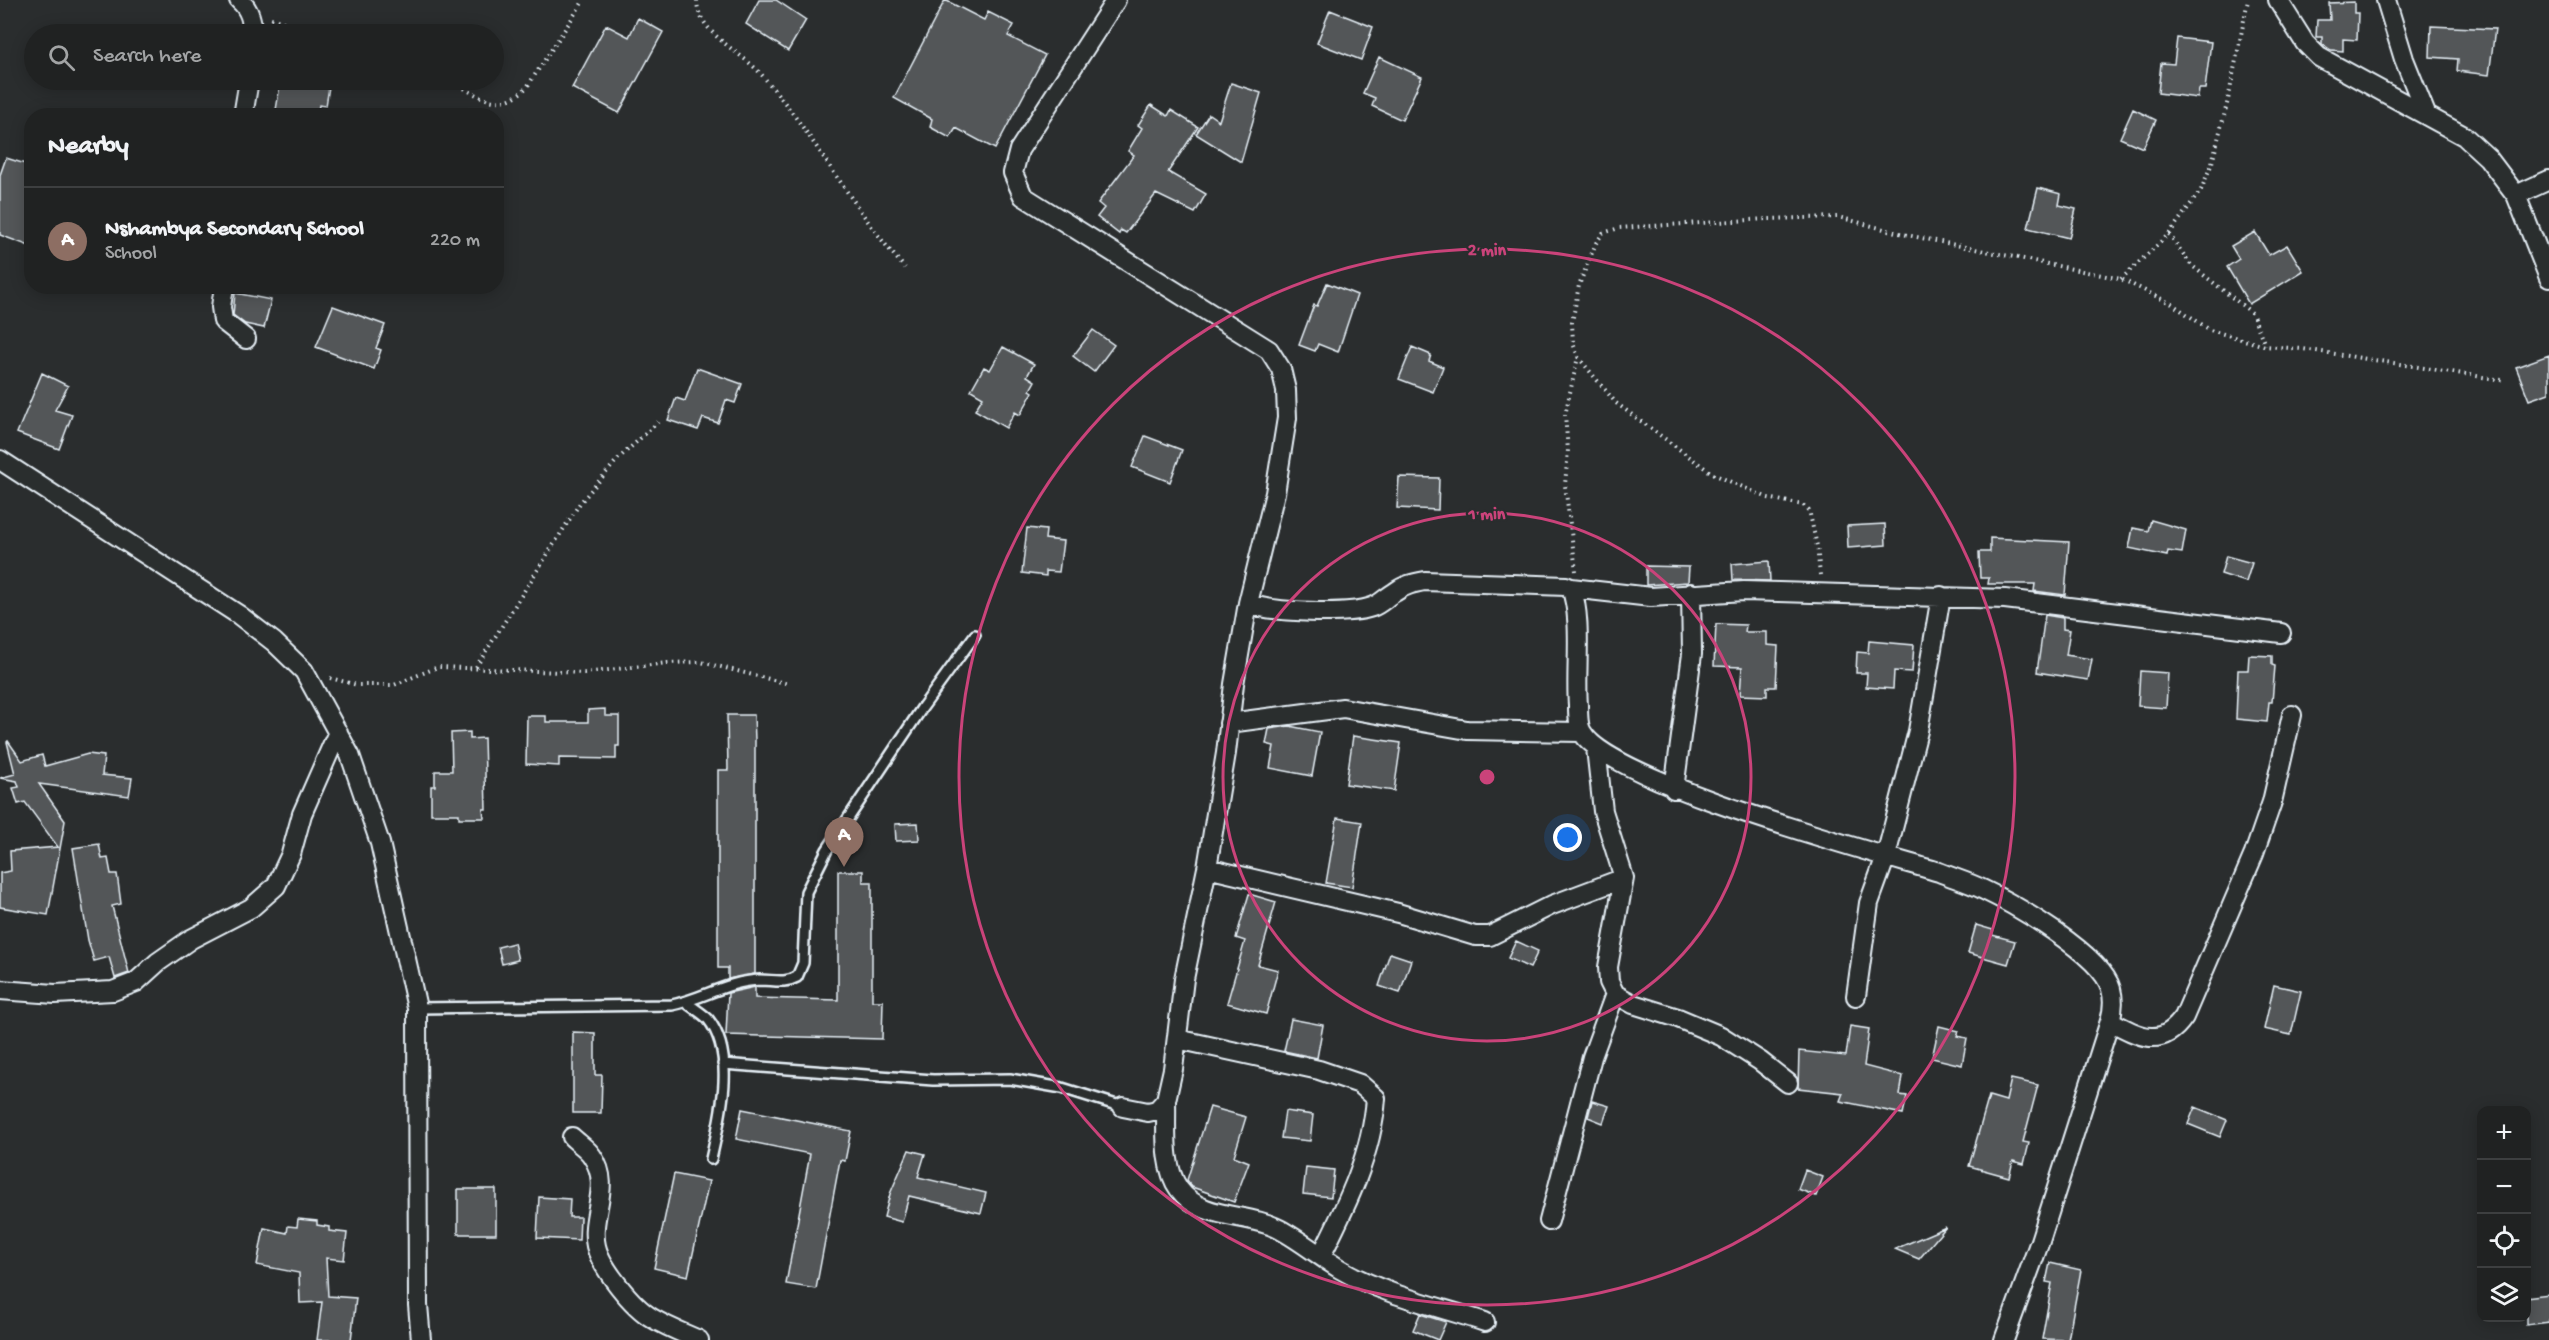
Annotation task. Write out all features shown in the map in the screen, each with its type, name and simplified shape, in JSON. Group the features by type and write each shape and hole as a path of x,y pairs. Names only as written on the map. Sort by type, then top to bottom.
{"street":[{"path":"1116,0 1019,150 1013,173 1023,196 1269,350 1281,369 1286,390 1287,418 1275,493 1248,603 1207,868 1184,980 1177,1040 1166,1100 1170,1169 1178,1188 1188,1199 1203,1209 1278,1228 1339,1269 1375,1287 1485,1322"},
{"path":"2278,0 2305,43 2319,57 2340,71 2426,114 2464,136 2488,158 2516,195 2549,278"},
{"path":"2386,0 2404,58 2426,114"},
{"path":"243,6 249,24"},
{"path":"244,108 247,90"},
{"path":"2516,195 2549,180"},
{"path":"223,294 221,307 223,321 246,339"},
{"path":"0,460 239,615 274,642 304,671 350,755 380,843 417,1008 417,1305 421,1340"},
{"path":"1248,603 1260,609 1271,610 1356,611 1382,603 1394,592 1410,583 1425,580 1536,583 1651,597 1744,591 2005,599 2282,633"},
{"path":"1574,589 1576,690 1581,732 1596,748 1674,789 1980,888 2019,908 2064,939 2098,966 2111,988 2113,1008 2110,1021 2040,1241 2004,1340"},
{"path":"1674,789 1692,654 1691,593"},
{"path":"1856,996 1869,903 1886,856 1918,731 1941,596"},
{"path":"1229,723 1344,708 1467,730 1581,732"},
{"path":"2110,1021 2145,1037 2161,1037 2175,1030 2184,1017 2254,854 2272,802 2292,715"},
{"path":"0,990 55,994 112,991 136,982 158,962 191,939 251,908 276,886 291,854 302,814 338,732"},
{"path":"1596,748 1603,811 1624,878 1608,967 1609,982 1615,994 1633,1004 1678,1018 1721,1036 1760,1061 1788,1083"},
{"path":"1207,868 1398,913 1475,936 1490,936 1552,905 1624,878"},
{"path":"1549,1221 1592,1057 1615,994"},
{"path":"1177,1040 1319,1070 1360,1084 1376,1098 1366,1154 1346,1207 1321,1256"},
{"path":"1123,1107 1148,1112 1157,1110 1166,1100"},
{"path":"572,1137 592,1156 602,1181 602,1195 596,1224 596,1246 611,1277 650,1317 699,1340"}],"lane":[{"path":"417,1008 672,1005 686,1002 720,988 759,980 788,982 797,977 802,963 806,891 827,850 922,708 975,635"},
{"path":"686,1002 707,1018 722,1052 725,1080 720,1119 711,1159"},
{"path":"723,1064 933,1080 1010,1079 1062,1088 1123,1107"}],"path":[{"path":"468,90 491,101 504,103 516,98 527,87 584,0"},
{"path":"697,0 699,14 710,28 759,72 905,268"},
{"path":"2121,279 2169,234 2201,190 2212,163 2228,100 2248,0"},
{"path":"243,6 294,24"},
{"path":"1821,594 1817,546 1809,510 1803,505 1768,498 1713,474 1616,403 1578,357 1573,343 1572,322 1579,285 1596,243 1604,233 1619,228 1838,217 1907,235 2121,279 2172,304 2210,330 2265,346 2303,349 2502,380"},
{"path":"2169,234 2191,264 2252,313 2265,346"},
{"path":"1574,589 1571,520 1565,485 1568,450 1565,415 1578,357"},
{"path":"476,667 580,503 618,459 658,422"},
{"path":"304,671 357,685 394,685 438,667 584,673 667,663 701,662 789,684"}],"building":[{"path":"759,0 776,0 806,20 788,51 746,24"},
{"path":"945,0 984,20 988,12 1014,25 1008,36 1045,55 995,149 956,128 950,138 930,127 932,119 894,98"},
{"path":"2354,2 2354,13 2358,13 2357,40 2343,39 2343,51 2331,50 2322,44 2322,37 2316,37 2317,20 2330,20 2329,3"},
{"path":"1330,10 1373,27 1361,60 1317,43"},
{"path":"638,18 663,32 619,113 572,88 606,25 629,37"},
{"path":"2431,26 2495,29 2489,75 2457,71 2458,59 2430,57"},
{"path":"2177,38 2211,42 2205,89 2199,89 2198,98 2158,93 2161,63 2174,64"},
{"path":"1379,57 1422,77 1402,120 1372,106 1375,98 1363,93"},
{"path":"1231,83 1261,93 1241,162 1196,134 1209,114 1219,121"},
{"path":"279,90 328,90 326,106 276,108"},
{"path":"1151,105 1168,116 1171,110 1198,127 1168,172 1206,194 1195,213 1156,194 1126,233 1121,230 1119,234 1097,217 1104,208 1098,203 1134,155 1128,151 1142,128 1138,125"},
{"path":"2133,109 2156,120 2143,148 2120,138"},
{"path":"6,158 24,164 24,244 0,235 0,175"},
{"path":"2038,188 2061,194 2059,205 2076,209 2069,238 2028,228"},
{"path":"2255,232 2269,255 2287,245 2303,271 2249,304 2227,267 2239,259 2231,246"},
{"path":"1327,283 1357,295 1338,352 1318,344 1315,351 1299,345 1314,305 1317,306"},
{"path":"235,294 271,300 264,328 245,324 233,315"},
{"path":"333,306 385,325 376,348 381,350 374,369 316,347"},
{"path":"1093,330 1114,345 1094,372 1073,356"},
{"path":"1003,347 1034,364 1027,376 1035,381 1030,390 1033,392 1020,415 1015,412 1006,428 975,410 983,397 971,390 984,367 990,370"},
{"path":"1412,347 1431,355 1429,361 1443,367 1433,392 1399,379"},
{"path":"2549,355 2549,393 2529,400 2516,367"},
{"path":"697,368 742,384 735,403 726,400 718,423 703,418 698,430 668,420 676,398 685,401"},
{"path":"42,373 68,386 55,410 72,415 59,449 17,433"},
{"path":"1145,436 1182,450 1170,482 1132,467"},
{"path":"1399,477 1439,478 1438,510 1397,508"},
{"path":"2151,520 2186,530 2182,553 2168,551 2167,556 2129,548 2133,528 2148,531"},
{"path":"1885,524 1886,545 1848,548 1847,526"},
{"path":"1027,528 1046,530 1045,539 1063,541 1059,572 1046,571 1046,576 1022,573"},
{"path":"1990,538 2069,542 2065,595 2034,591 2035,584 1988,584 1989,578 1980,578 1979,552 1990,552"},
{"path":"2226,556 2252,563 2246,582 2221,574"},
{"path":"1769,561 1770,581 1733,580 1732,564"},
{"path":"1646,566 1689,567 1688,582 1646,585"},
{"path":"2045,615 2063,618 2063,629 2070,630 2066,655 2092,659 2088,680 2037,672"},
{"path":"1716,624 1746,625 1745,632 1767,632 1767,645 1778,646 1776,687 1767,687 1767,696 1740,695 1742,667 1714,666"},
{"path":"1869,641 1914,645 1912,672 1894,671 1893,689 1866,687 1867,673 1856,673 1857,652 1868,653"},
{"path":"2249,655 2272,656 2272,665 2275,666 2272,702 2269,702 2267,722 2236,719 2238,670 2248,670"},
{"path":"2140,671 2168,673 2166,708 2138,706"},
{"path":"605,709 605,716 619,716 619,746 616,746 616,759 559,758 559,766 526,764 527,716 546,716 546,722 588,722 588,710"},
{"path":"727,715 754,715 755,740 755,974 728,979 728,968 718,968 718,770 728,770"},
{"path":"1289,726 1320,732 1312,776 1270,768 1274,746 1266,744 1269,729"},
{"path":"470,732 470,739 484,738 486,809 483,809 484,818 459,818 459,814 431,814 431,786 435,786 435,771 452,771 451,733"},
{"path":"1353,736 1401,743 1394,791 1346,784"},
{"path":"8,741 22,761 42,755 45,766 88,754 104,756 102,775 132,778 129,796 39,784 65,821 48,915 0,907 0,873 11,871 10,851 58,847 25,802 18,804 13,788 19,787 17,781 0,778 15,774"},
{"path":"1337,818 1362,822 1352,887 1326,883"},
{"path":"918,823 919,840 896,841 895,824"},
{"path":"99,844 102,859 108,858 111,874 117,874 121,904 112,906 129,973 115,978 109,957 94,961 88,940 73,848"},
{"path":"838,871 863,871 863,882 872,882 872,1001 883,1001 882,1039 726,1035 728,993 755,987 755,998 838,1000"},
{"path":"1249,894 1276,902 1258,965 1278,970 1266,1014 1227,1003 1245,941 1236,938"},
{"path":"1976,925 1993,930 1992,935 2015,941 2008,964 1968,953"},
{"path":"1516,941 1538,951 1530,968 1508,958"},
{"path":"514,943 518,960 502,964 498,947"},
{"path":"1390,953 1411,960 1400,993 1379,986"},
{"path":"2274,985 2301,991 2291,1035 2264,1029"},
{"path":"1291,1019 1323,1025 1317,1058 1284,1051"},
{"path":"1850,1026 1869,1029 1864,1066 1903,1076 1900,1095 1907,1096 1903,1114 1840,1101 1843,1093 1798,1088 1799,1051 1846,1056"},
{"path":"1939,1026 1959,1031 1957,1036 1967,1038 1962,1065 1932,1058"},
{"path":"573,1032 595,1033 595,1075 602,1075 601,1113 573,1113"},
{"path":"2011,1079 2038,1085 2023,1142 2029,1143 2024,1164 2013,1161 2009,1177 1969,1166 1989,1096 2006,1101"},
{"path":"1592,1101 1609,1106 1603,1123 1588,1117"},
{"path":"1210,1107 1246,1117 1234,1156 1249,1162 1234,1202 1192,1187 1187,1180"},
{"path":"2195,1107 2227,1120 2220,1137 2188,1124"},
{"path":"742,1109 851,1131 845,1161 840,1160 816,1289 786,1284 810,1154 736,1139"},
{"path":"1285,1111 1313,1115 1310,1141 1281,1138"},
{"path":"909,1150 925,1154 918,1177 986,1193 981,1213 909,1196 902,1222 884,1217 890,1194"},
{"path":"1306,1167 1334,1170 1331,1197 1303,1194"},
{"path":"1805,1170 1823,1177 1816,1196 1798,1189"},
{"path":"674,1174 709,1181 688,1276 654,1268"},
{"path":"458,1189 496,1189 496,1234 458,1234"},
{"path":"539,1197 570,1199 569,1217 580,1217 579,1240 537,1238"},
{"path":"298,1219 317,1221 317,1225 329,1227 329,1231 347,1233 344,1260 326,1258 328,1296 356,1298 351,1340 317,1340 322,1302 300,1303 299,1273 257,1265 264,1228 287,1233 288,1226 297,1227"},
{"path":"1946,1227 1919,1259 1895,1249"},
{"path":"2050,1263 2081,1270 2068,1340 2042,1339 2052,1283 2046,1282"},
{"path":"2549,1294 2549,1322 2526,1325 2526,1322 2531,1322 2531,1296"},
{"path":"1420,1314 1446,1322 1438,1340 1413,1330"}],"place":[{"name":"Nshambya Secondary School","path":"844,867"}]}
